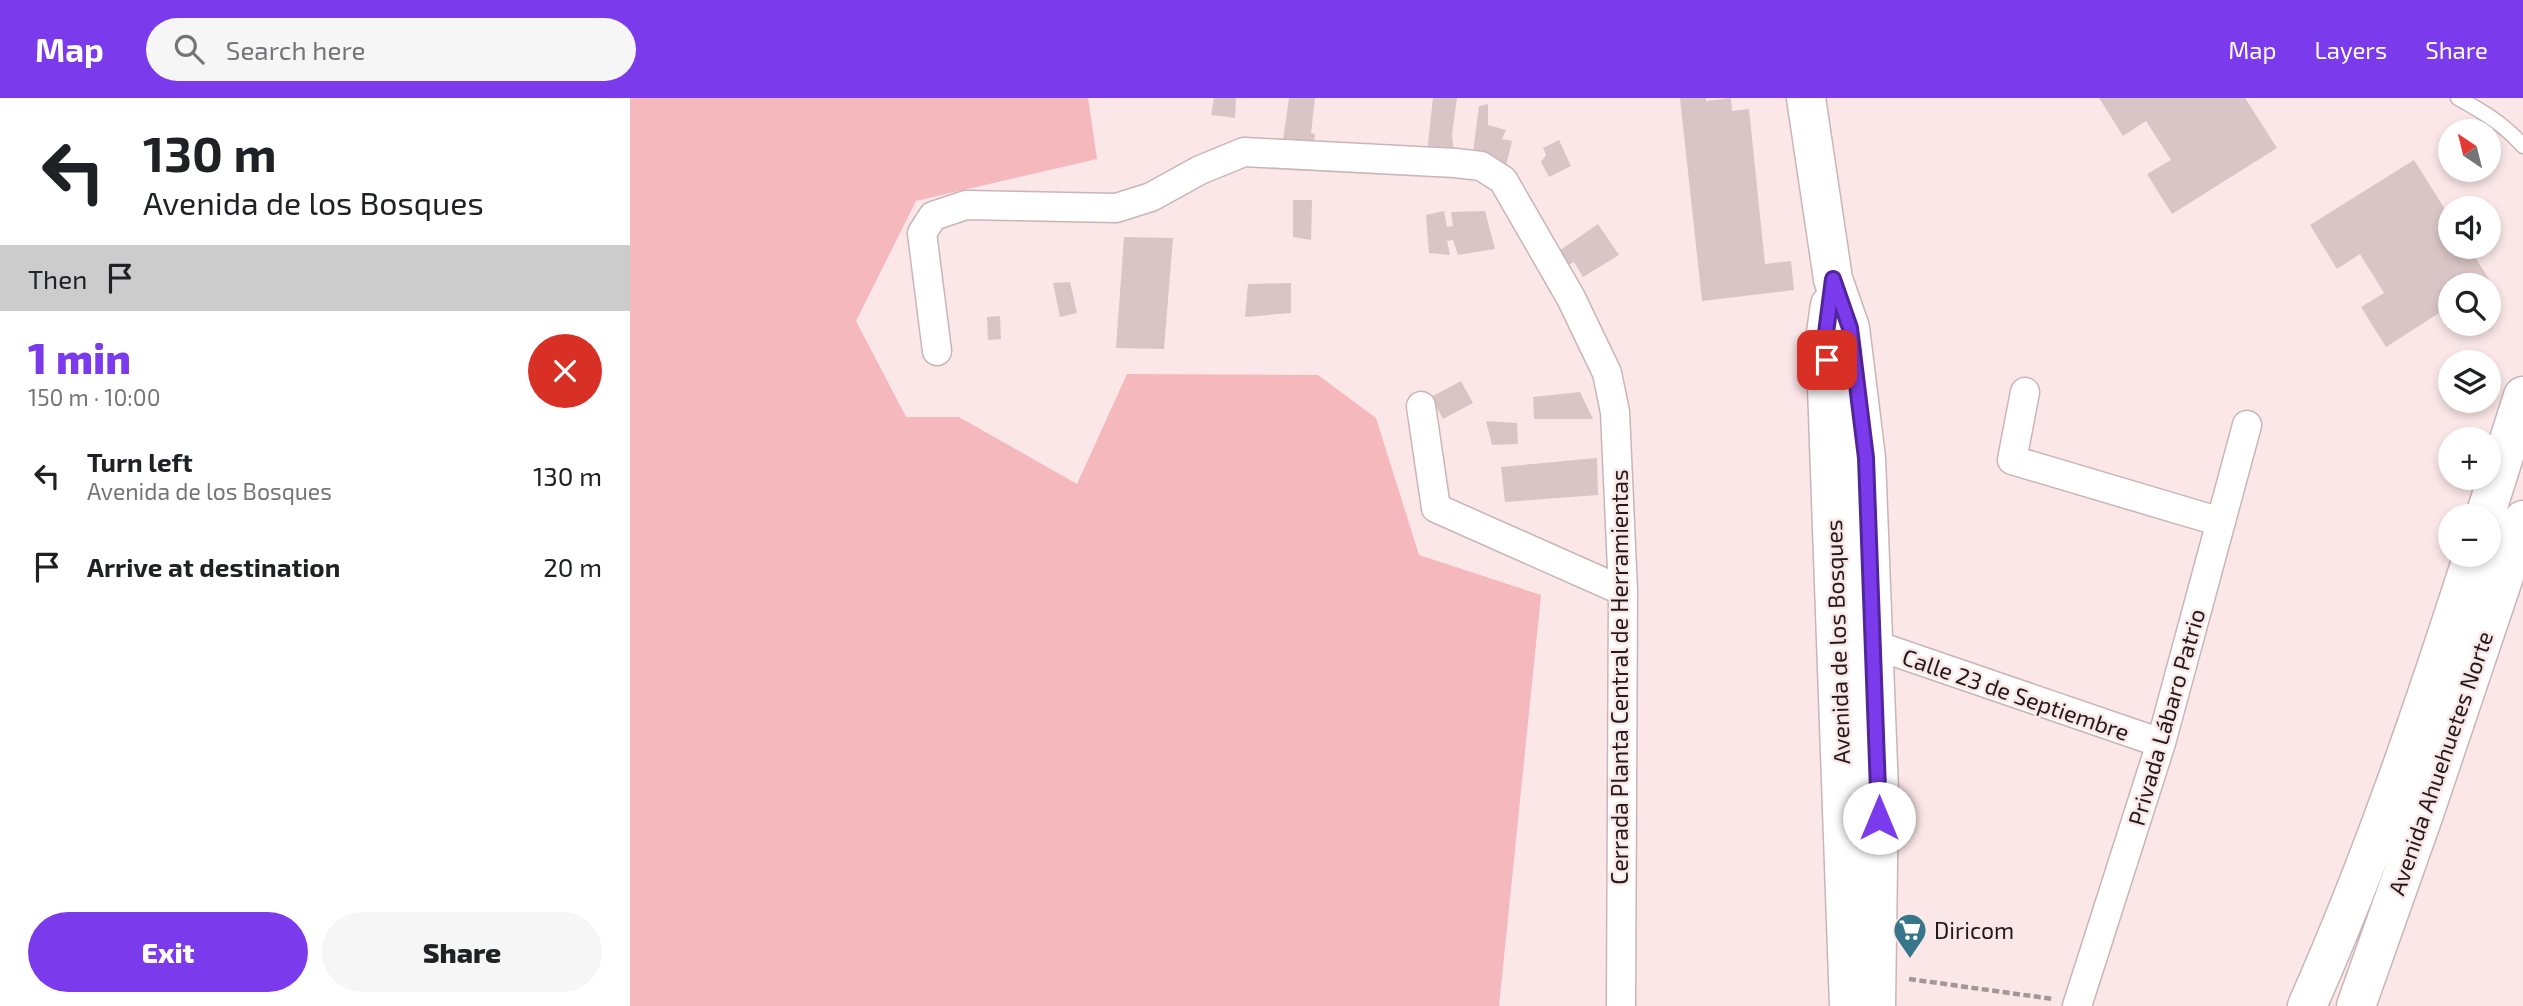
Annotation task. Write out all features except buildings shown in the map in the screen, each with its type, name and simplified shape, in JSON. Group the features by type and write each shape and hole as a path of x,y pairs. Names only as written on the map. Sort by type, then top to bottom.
{"street":[{"name":"Avenida de los Bosques","path":"1805,98 1833,279 1850,328 1866,458 1879,791 1877,991"},
{"name":"Cerrada Planta Central de Herramientas","path":"937,352 922,233 933,216 966,205 1116,208 1151,198 1200,170 1244,152 1455,163 1481,166 1503,180 1571,298 1607,373 1615,412 1623,591 1621,1006"},
{"name":"Avenida de los Bosques","path":"1833,279 1826,333 1849,1006"},
{"path":"2025,392 2012,460 2221,523"},
{"path":"2489,504 2523,396"},
{"path":"1421,406 1436,508 1623,591"},
{"name":"Privada Lábaro Patrio","path":"2077,1004 2161,743 2248,425"},
{"name":"Avenida Ahuehuetes Norte","path":"2356,1006 2523,520"},
{"name":"Avenida Ahuehuetes Norte","path":"2307,1006 2341,929 2442,653 2469,567"},
{"name":"Calle 23 de Septiembre","path":"1872,644 2161,743"},
{"path":"2386,806 2423,817"}],"lane":[{"path":"2458,98 2479,109 2512,133 2523,146"}],"path":[{"path":"1877,991 2077,1004"}],"shaded area":[{"path":"630,98 1088,98 1097,159 916,201 856,321 906,417 959,417 1077,484 1127,374 1318,375 1376,418 1419,555 1541,595 1499,1006 630,1006"}],"place":[{"name":"Diricom","path":"1910,960"}],"route":[{"path":"1827,360 1826,333 1833,279 1850,328 1866,458 1879,818"}]}
